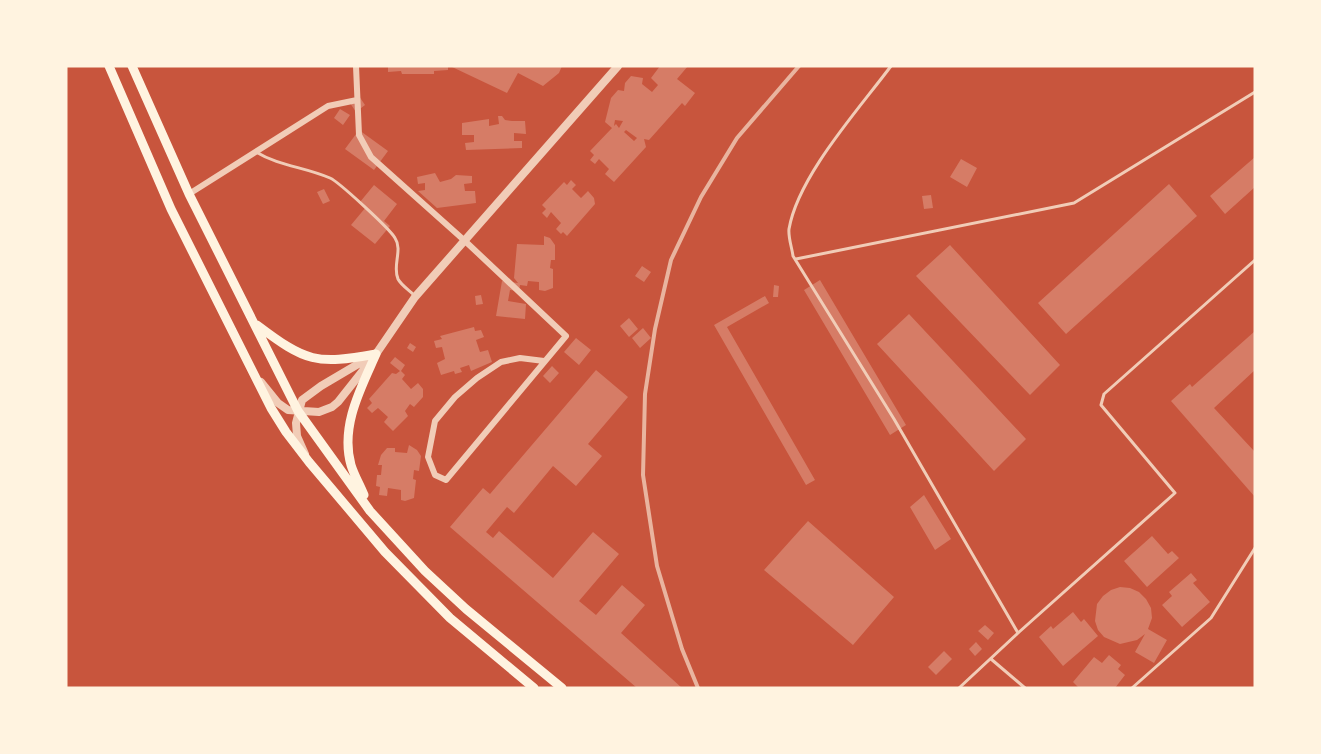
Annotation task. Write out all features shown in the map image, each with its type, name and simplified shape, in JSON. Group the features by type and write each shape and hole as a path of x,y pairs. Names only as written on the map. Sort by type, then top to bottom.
{"main road":[{"path":"109,66 171,209 276,416 309,462 416,585 450,618 534,688"},
{"path":"132,66 189,194 298,411 370,511 425,571 466,609 561,688"},
{"path":"254,322 287,348 309,357 340,360 376,354"},
{"path":"370,511 351,464 348,447 353,407 376,354"}],"street":[{"path":"356,66 359,135 371,157 566,336 446,480 435,476 428,457 435,421 455,397 501,362 520,358 544,361"},
{"path":"255,375 282,407 288,410 319,412 332,407 376,354 415,297 618,66"},
{"path":"189,194 328,106 357,100"},
{"path":"309,462 296,430 302,400 314,390 376,354"}],"lane":[{"path":"891,66 829,149 795,207 789,231 795,259 894,419 1018,633"},
{"path":"795,259 1074,203 1255,92"},
{"path":"255,152 282,165 322,175 337,182 396,239 399,254 396,273 399,281 415,297"},
{"path":"959,688 1175,494 1101,405 1104,394 1255,260"},
{"path":"1132,688 1211,618 1255,548"},
{"path":"991,659 1025,688"}],"building":[{"path":"388,66 448,66 448,70 434,71 434,74 402,74 401,71 388,72"},
{"path":"450,66 562,66 559,73 543,86 518,73 507,93"},
{"path":"660,66 688,66 677,79 695,93 685,106 682,103 649,140 644,139 646,147 614,182 605,174 609,169 599,159 595,164 590,160 594,155 590,151 612,128 605,122 611,98 618,90 624,91 625,83 631,76 643,78 642,84 652,92 658,85 651,78","holes":["615,120 623,121 619,128 616,124 614,126","626,130 637,138 634,141 624,132"]},
{"path":"359,96 365,105 356,112 350,103"},
{"path":"340,109 350,115 343,125 334,118"},
{"path":"498,116 502,116 505,120 525,121 526,134 514,133 514,141 522,141 522,148 466,150 465,143 474,142 474,135 462,135 462,123 489,119 489,126 499,124"},
{"path":"359,130 388,151 374,170 345,149"},
{"path":"1255,157 1255,187 1225,214 1210,196"},
{"path":"961,159 977,168 967,187 950,177"},
{"path":"435,173 440,182 456,175 472,176 472,183 464,184 465,191 475,191 476,203 437,208 418,191 425,190 425,183 418,184 417,177"},
{"path":"571,180 576,185 572,189 581,198 588,191 594,198 595,204 567,236 556,229 561,223 551,212 547,218 542,213 546,209 542,205 564,182 567,185"},
{"path":"1169,184 1197,216 1066,334 1038,303"},
{"path":"374,185 397,204 384,221 390,226 375,244 351,225 366,207 360,202"},
{"path":"324,189 330,201 323,204 317,192"},
{"path":"931,195 933,208 924,209 922,196"},
{"path":"544,236 550,238 555,245 555,260 551,260 550,268 553,269 553,288 545,291 539,290 539,282 528,281 527,286 520,285 519,291 510,290 508,301 526,304 525,319 496,316 502,281 518,283 514,278 517,244 544,245"},
{"path":"950,245 1060,365 1030,395 916,276"},
{"path":"642,266 651,272 644,282 635,276"},
{"path":"820,280 906,425 890,435 804,290"},
{"path":"774,285 779,286 778,297 773,297"},
{"path":"481,295 483,304 476,305 475,296"},
{"path":"765,296 769,303 727,327 815,480 806,485 714,325"},
{"path":"909,314 1026,439 994,471 877,344"},
{"path":"629,318 638,329 629,337 620,326"},
{"path":"474,327 475,331 481,330 484,337 476,340 480,352 488,350 492,362 471,371 469,365 460,368 462,372 455,374 454,371 441,375 437,363 445,359 442,347 436,348 434,341 442,339 440,336"},
{"path":"643,328 651,338 640,348 632,338"},
{"path":"1255,331 1255,370 1214,408 1255,452 1255,497 1171,401 1190,384 1192,387"},
{"path":"576,338 591,350 579,365 564,352"},
{"path":"410,343 416,347 413,352 407,348"},
{"path":"395,357 405,365 401,371 405,375 402,379 411,389 418,383 423,389 423,397 414,407 410,404 405,411 408,416 393,431 384,422 388,417 378,408 372,413 367,408 372,403 369,399 392,373 396,374 400,371 390,363"},
{"path":"552,366 559,373 550,383 543,376"},
{"path":"596,370 628,397 588,444 602,456 576,486 553,466 514,513 507,507 486,532 493,538 499,531 553,578 593,532 619,554 579,601 596,615 622,585 645,605 621,633 682,688 637,688 450,527 483,488 490,494"},
{"path":"409,445 421,456 419,471 414,470 413,479 416,480 414,498 401,500 401,490 388,488 387,496 379,495 380,487 376,486 377,475 381,475 382,465 378,465 381,455 387,448 395,448 395,452 407,453"},
{"path":"924,495 951,539 935,550 910,507"},
{"path":"808,521 894,597 853,645 764,570"},
{"path":"1152,536 1168,554 1172,551 1179,558 1147,587 1124,561"},
{"path":"1191,573 1197,580 1193,583 1210,602 1182,627 1162,605 1172,596 1169,592"},
{"path":"1120,587 1139,592 1146,599 1151,608 1152,618 1148,629 1167,640 1154,663 1135,652 1145,634 1137,640 1120,644 1104,637 1098,630 1095,621 1097,604 1111,590"},
{"path":"1073,612 1081,622 1084,619 1098,636 1063,666 1039,637 1051,626 1053,629"},
{"path":"985,625 994,633 988,640 978,631"},
{"path":"976,642 982,649 975,656 969,649"},
{"path":"944,651 952,659 936,675 928,667"},
{"path":"1109,655 1121,665 1118,669 1125,675 1115,688 1079,688 1073,682 1094,657 1102,663"}],"railway":[{"path":"698,688 682,649 657,566 643,475 645,394 655,329 671,260 701,197 737,138 799,66"}]}
